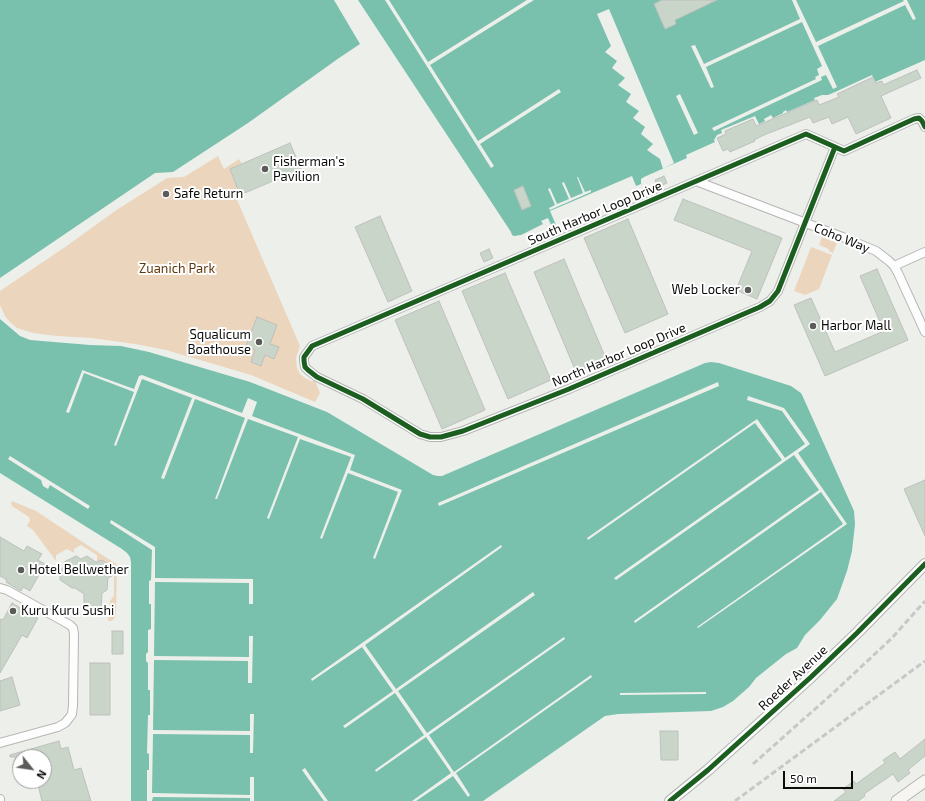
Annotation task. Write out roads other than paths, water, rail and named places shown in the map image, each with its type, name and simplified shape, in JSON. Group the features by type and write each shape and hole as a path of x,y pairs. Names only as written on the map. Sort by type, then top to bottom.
{"main road":[{"path":"897,801 925,781"}],"street":[{"name":"South Harbor Loop Drive","path":"324,380 308,370 304,364 304,357 312,346 806,134 844,151 914,119 920,118 925,127"},
{"name":"North Harbor Loop Drive","path":"324,380 363,399 420,434 430,438 436,438 464,430 569,389 760,307 770,301 778,291 835,147"},
{"name":"Coho Way","path":"696,181 876,251 894,266 925,332"},
{"path":"894,266 925,252"},
{"name":"Roeder Avenue","path":"670,801 708,770 811,677 925,564"},
{"path":"0,588 8,590 70,625 73,628 74,634 73,705 72,714 68,720 58,727 0,743"}],"railway":[{"path":"753,764 892,638 925,601"},
{"path":"735,801 925,661"}],"place":[{"name":"Fisherman's Pavilion","path":"265,169"},
{"name":"Safe Return","path":"166,194"},
{"name":"Web Locker","path":"748,290"},
{"name":"Harbor Mall","path":"813,326"},
{"name":"Squalicum Boathouse","path":"259,342"},
{"name":"Hotel Bellwether","path":"21,570"},
{"name":"Kuru Kuru Sushi","path":"13,611"}],"park label":[{"name":"Zuanich Park","path":"177,269"}]}
